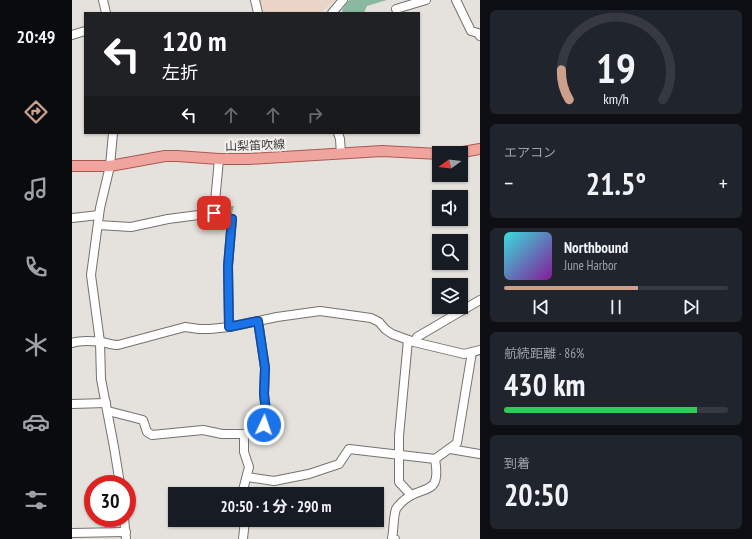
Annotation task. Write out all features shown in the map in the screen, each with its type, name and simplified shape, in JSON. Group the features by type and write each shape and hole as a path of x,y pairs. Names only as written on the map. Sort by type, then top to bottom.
{"main road":[{"path":"468,151 480,149"},
{"name":"山梨笛吹線","path":"72,166 110,166 165,156 249,159 382,151 432,154"}],"street":[{"path":"104,0 106,12"},
{"path":"255,0 258,12"},
{"path":"333,12 343,0"},
{"path":"396,9 426,0"},
{"path":"456,0 471,31 480,36"},
{"path":"72,35 84,31"},
{"path":"113,134 110,166 99,215 91,275 100,342 101,379 118,475"},
{"path":"338,134 341,154"},
{"path":"219,159 214,216 232,219 228,266 229,327"},
{"path":"98,225 131,227 168,219 214,213"},
{"path":"72,218 99,215"},
{"path":"411,495 399,482 399,436 411,341 480,300"},
{"path":"72,343 76,341 100,342 118,345 185,327 199,329 229,327 277,317 320,311 371,318 379,322 392,334 411,341 464,354 476,351 457,443 435,459 349,449 339,464 309,474 274,481 247,477"},
{"path":"72,404 107,407 143,420 147,432 152,436 203,430 222,434 244,434 264,425 267,420 264,394 265,368 258,321"},
{"path":"244,434 244,452 249,467 244,487"},
{"path":"450,449 480,454"},
{"path":"395,539 392,538 396,509 411,495 430,488 435,484 437,478 435,459"},
{"path":"243,539 244,527"},
{"path":"72,533 126,536"}],"shaded area":[{"path":"259,0 335,0 321,12 262,12"}],"green space":[{"path":"349,0 387,0 367,6 364,12 343,12 342,10"},
{"path":"227,202 227,206 234,206 231,216 216,214 217,206"}],"route":[{"path":"214,213 214,216 232,219 228,266 229,327 258,321 265,368 264,394 267,420 264,425"}]}
